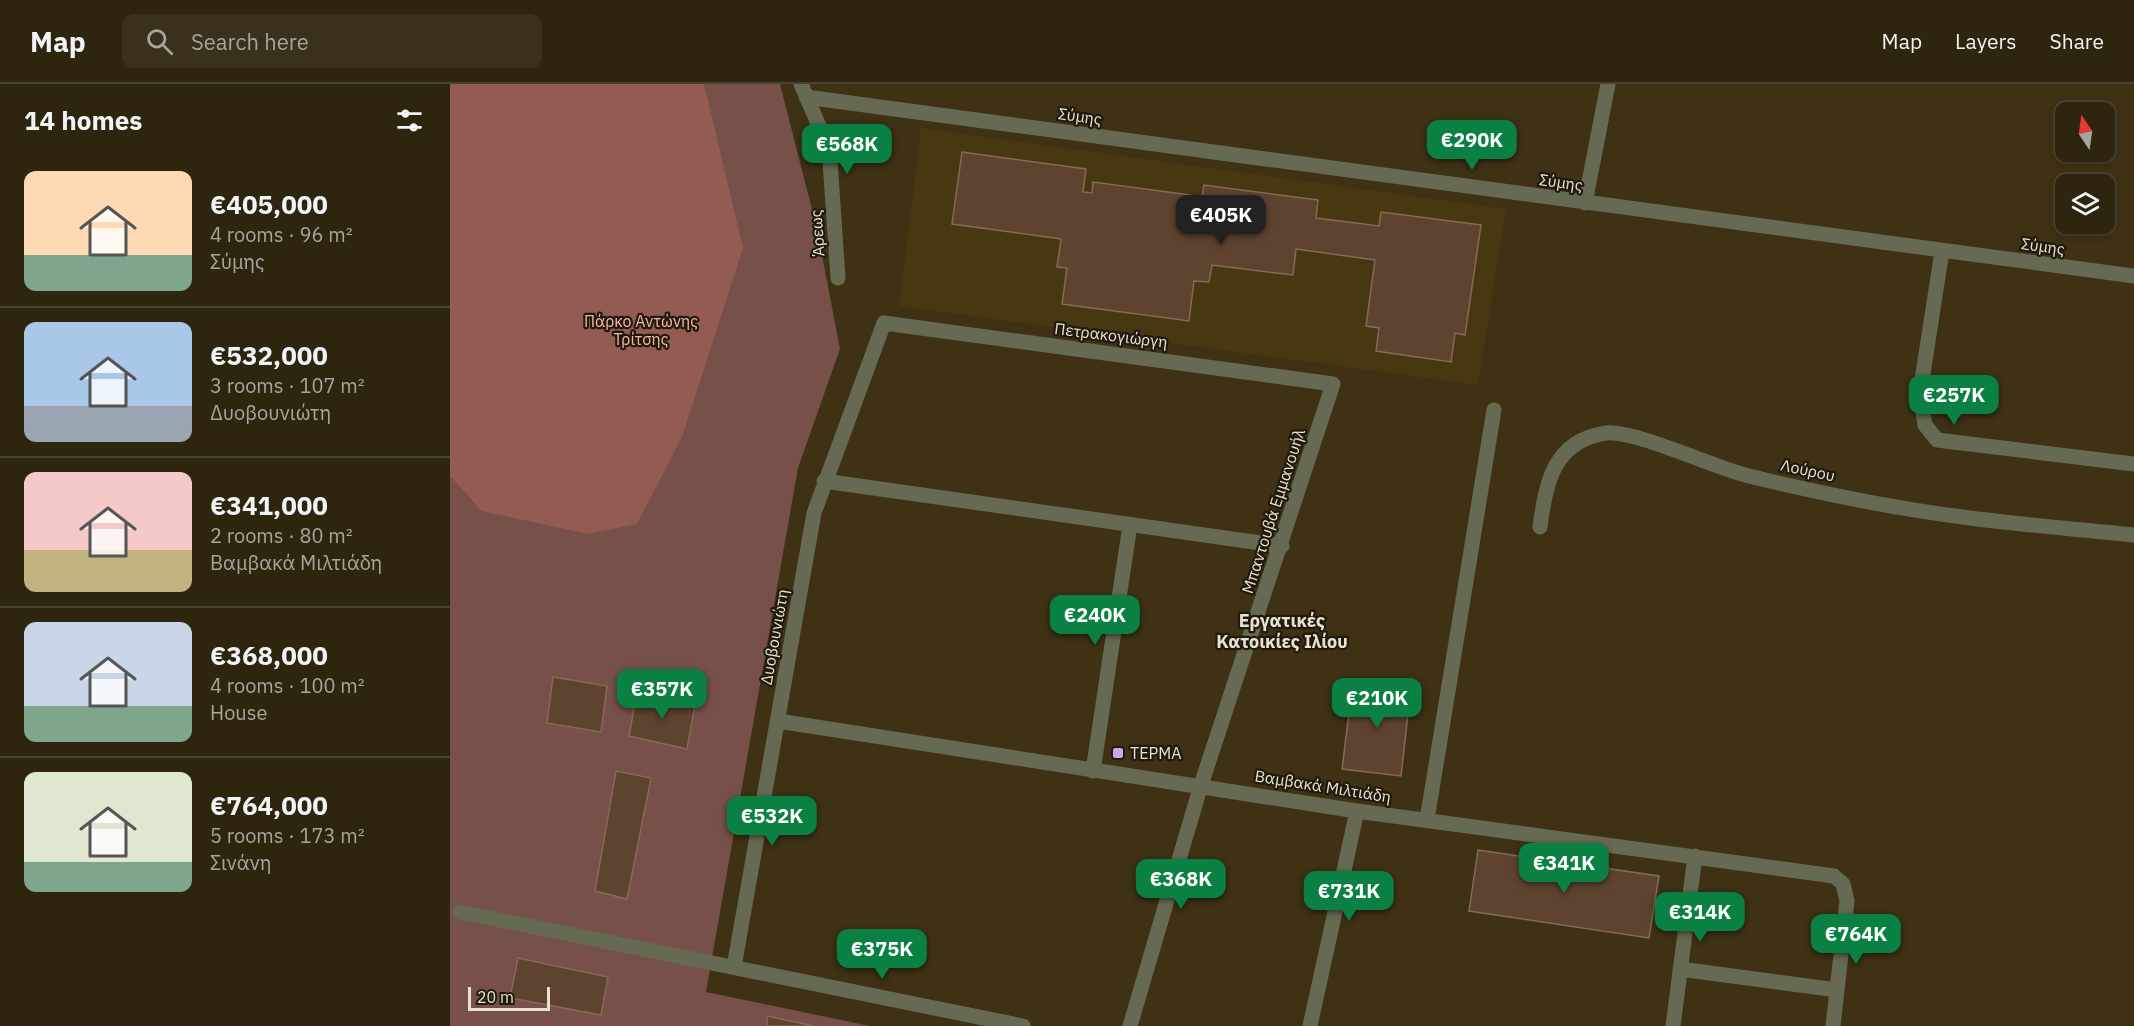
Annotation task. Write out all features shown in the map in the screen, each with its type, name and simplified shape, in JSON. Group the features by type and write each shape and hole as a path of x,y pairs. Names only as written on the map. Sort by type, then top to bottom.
{"street":[{"path":"1585,203 1608,84"},
{"name":"Σύμης","path":"803,91 1585,203 2134,276"},
{"name":"Άρεως","path":"803,91 826,142 830,161 838,278"},
{"path":"1942,251 1920,393 1925,424 1937,440 2134,464"},
{"name":"Πετρακογιώργη","path":"884,323 1333,384"},
{"name":"Δυοβουνιώτη","path":"734,967 814,513 884,323"},
{"name":"Μπαντουβά Εμμανουήλ","path":"1130,1026 1201,785 1333,384"},
{"path":"1427,820 1494,410"},
{"name":"Λούρου","path":"1540,527 1546,484 1563,454 1579,442 1607,433 1634,437 1747,476 1890,506 1962,517 2134,535"},
{"path":"824,481 1281,546"},
{"path":"1093,771 1130,525"},
{"name":"Βαμβακά Μιλτιάδη","path":"778,721 1357,811 1834,876 1843,884 1847,901 1837,990"},
{"path":"1310,1026 1357,811"},
{"path":"1673,1026 1695,856"},
{"path":"460,912 647,952 734,967 1023,1026"},
{"path":"1680,969 1837,990 1833,1026"}],"shaded area":[{"path":"921,128 1506,209 1478,385 899,306"}],"green space":[{"name":"Πάρκο Αντώνης Τρίτσης","path":"450,84 780,84 817,229 840,349 798,468 706,992 870,1026 450,1026"},
{"path":"450,84 704,84 743,248 682,437 637,524 588,534 482,511 450,476"}],"building":[{"path":"962,152 1086,169 1083,192 1092,193 1093,182 1190,195 1189,208 1200,209 1204,185 1318,200 1316,218 1379,226 1381,212 1481,225 1465,335 1455,333 1451,362 1376,351 1379,328 1366,326 1375,260 1296,249 1293,275 1212,265 1209,282 1194,281 1189,321 1062,304 1067,268 1057,267 1061,239 952,224"},
{"path":"553,677 607,686 601,732 547,723"},
{"path":"1353,681 1411,688 1401,776 1342,769"},
{"path":"637,692 695,705 687,749 629,736"},
{"path":"616,771 651,778 627,899 595,891"},
{"path":"1478,850 1659,876 1649,938 1469,911"},
{"path":"518,958 608,977 601,1015 510,998"},
{"path":"767,1016 814,1026 767,1026"}],"place":[{"name":"ΤΕΡΜΑ","path":"1118,753"}],"district":[{"name":"Εργατικές Κατοικίες Ιλίου","path":"1282,630"}]}
